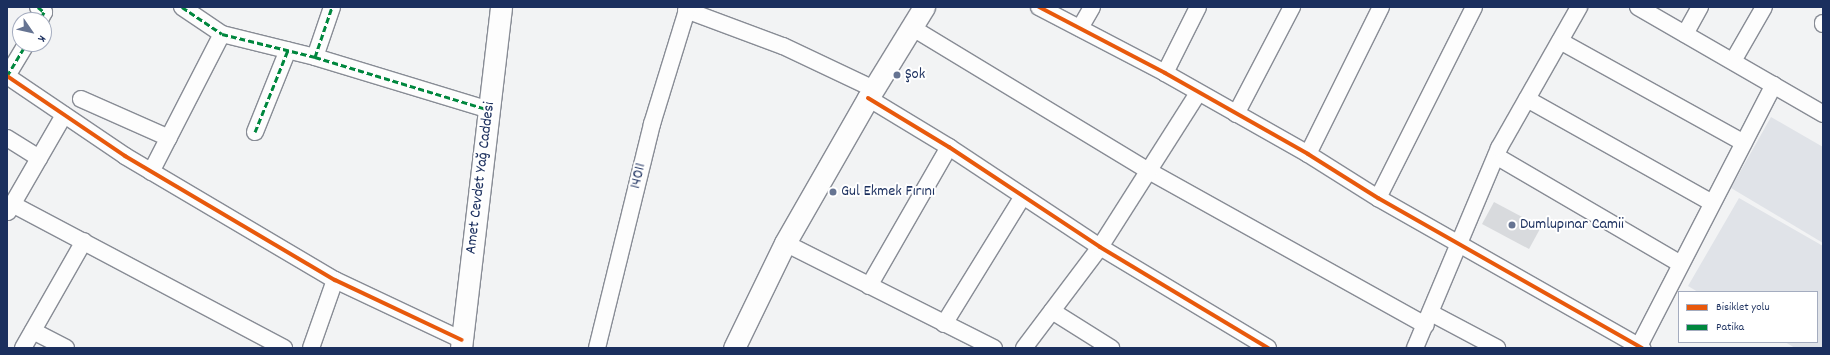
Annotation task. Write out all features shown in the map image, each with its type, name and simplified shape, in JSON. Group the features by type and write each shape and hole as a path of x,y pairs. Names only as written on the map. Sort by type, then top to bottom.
{"main road":[{"name":"Amet Cevdet Yağ Caddesi","path":"461,344 501,7"},
{"path":"734,348 785,243 871,93 924,7"}],"street":[{"path":"182,7 222,34 315,57 489,110"},
{"path":"315,57 332,7"},
{"path":"1039,7 1165,73 1308,154 1378,198 1460,243 1641,347 1681,264 1774,85"},
{"path":"1080,28 1092,7"},
{"path":"1165,73 1198,7"},
{"path":"1236,114 1292,7"},
{"path":"1308,154 1381,7"},
{"path":"1378,198 1474,7"},
{"path":"1415,348 1496,156 1579,7"},
{"path":"1638,7 1823,114"},
{"path":"1685,34 1700,7"},
{"path":"1733,61 1764,7"},
{"path":"687,8 783,46 871,93 949,148 1100,247 1268,348"},
{"name":"14011","path":"597,348 652,124 687,8"},
{"path":"911,27 1147,170 1428,319 1497,348"},
{"path":"151,172 222,34"},
{"path":"1560,41 1744,143"},
{"path":"255,132 288,50"},
{"path":"21,52 7,76 64,115 151,172 335,280 461,344"},
{"path":"1024,348 1100,247 1147,170 1198,93"},
{"path":"81,99 168,138"},
{"path":"1528,99 1712,203"},
{"path":"64,115 10,208 84,241 284,348"},
{"path":"7,138 39,158"},
{"path":"870,286 949,148"},
{"path":"1496,156 1681,264"},
{"path":"944,324 1023,196"},
{"path":"23,348 84,241"},
{"path":"785,243 994,348"},
{"path":"311,348 335,280"},
{"path":"1052,311 1111,348"},
{"path":"33,331 66,348"}],"shaded area":[{"path":"1771,117 1823,147 1823,243 1731,188"},
{"path":"1739,198 1823,246 1823,348 1795,348 1787,343 1818,343 1818,291 1696,291 1688,286"}],"building":[{"name":"Dumlupınar Camii","path":"1494,202 1541,227 1529,249 1482,224"}],"marked path":[{"path":"38,7 44,12"},
{"path":"182,7 222,34 315,57 489,110"},
{"path":"315,57 332,7"},
{"path":"255,132 288,50"},
{"path":"7,76 21,52"}],"cycle path":[{"path":"1039,7 1165,73 1308,154 1378,198 1642,348"},
{"path":"7,76 125,156 335,280 462,340"},
{"path":"868,98 949,147 1100,247 1268,348"}],"place":[{"name":"Şok","path":"897,75"},
{"name":"Gul Ekmek Fırını","path":"833,192"},
{"name":"Dumlupınar Camii","path":"1512,225"}]}
